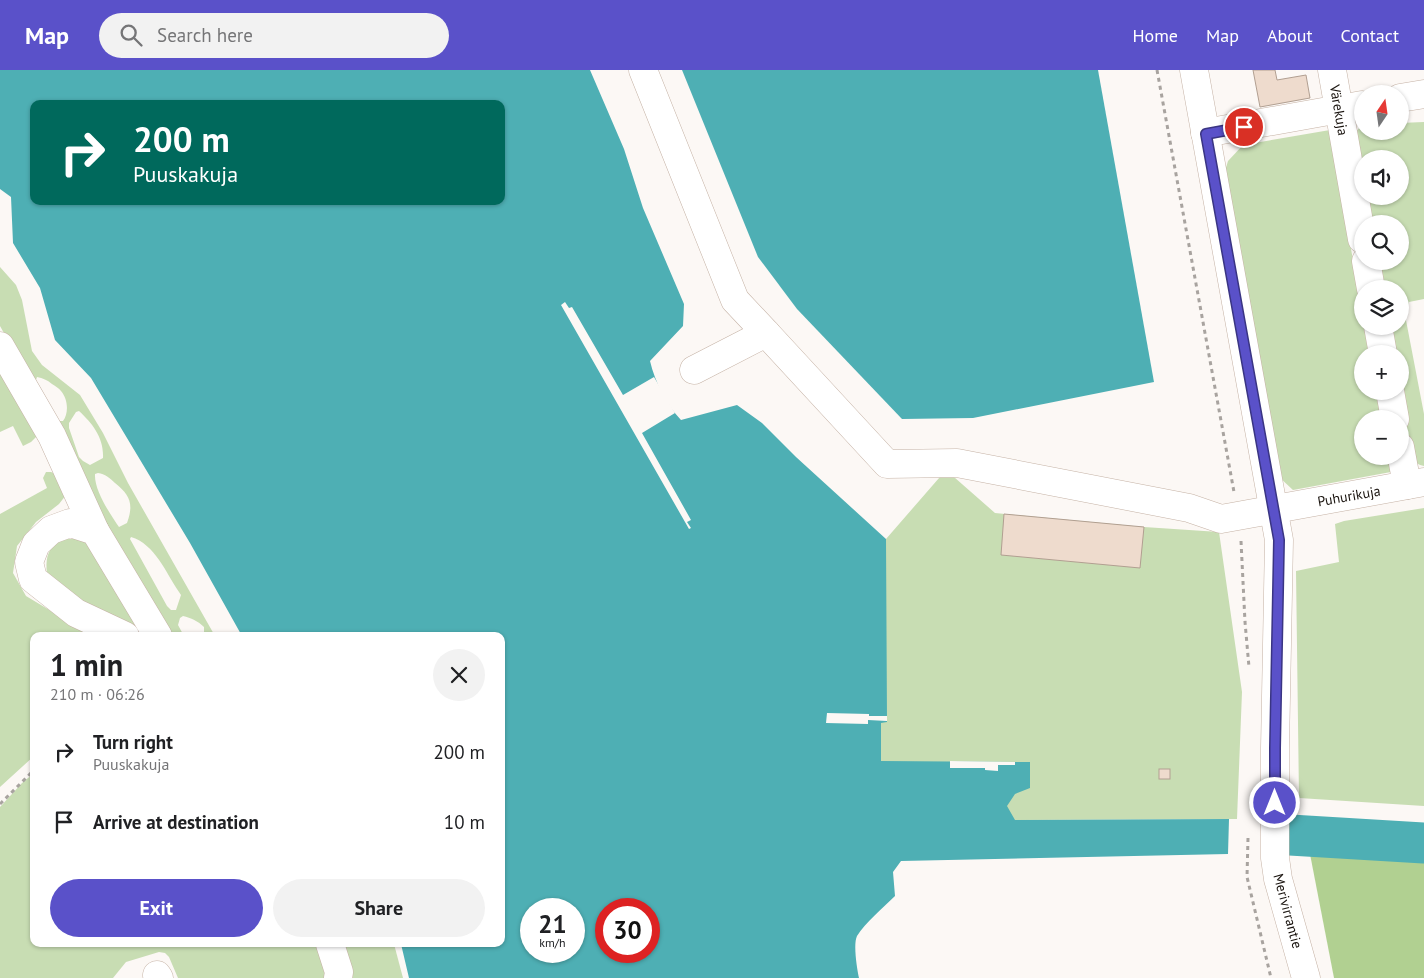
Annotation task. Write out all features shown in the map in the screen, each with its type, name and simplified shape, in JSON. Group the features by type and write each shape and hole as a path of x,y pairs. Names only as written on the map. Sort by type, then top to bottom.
{"street":[{"name":"Puhurikuja","path":"643,70 735,300 887,464 957,463 1189,508 1221,519 1415,484"},
{"name":"Merivirrantie","path":"1194,70 1279,540 1275,858 1278,878 1306,978"},
{"name":"Värekuja","path":"1332,70 1351,107 1360,215"},
{"path":"1409,96 1424,94"},
{"path":"1206,134 1351,107"},
{"path":"694,370 766,333"},
{"path":"0,346 52,436 95,531 156,632"},
{"path":"1407,465 1415,484"},
{"path":"95,531 70,523 51,530 36,544 29,562 33,578 76,613 116,632"},
{"path":"331,947 339,972 338,978"}],"path":[{"path":"1157,70 1238,516 1242,547 1245,622 1250,674"},
{"path":"0,804 30,774"},
{"path":"1248,835 1247,877 1271,978"}],"green space":[{"path":"1424,122 1424,299 1409,302 1409,280 1379,280 1378,270 1409,270 1409,215 1368,215 1366,205 1409,205 1409,150 1357,150 1356,140 1409,140 1409,123"},
{"path":"1330,130 1357,280 1354,280 1354,335 1367,335 1368,345 1354,345 1354,400 1379,400 1380,410 1354,410 1354,465 1390,465 1391,472 1293,490 1278,476 1224,174 1228,161 1243,145"},
{"path":"0,267 16,285 22,300 32,351 42,365 80,395 213,632 204,632 204,627 199,623 183,616 180,618 178,625 182,632 170,632 98,511 44,404 0,326","holes":["37,377 47,380 63,394 67,410 63,421 59,421 36,380","79,411 97,432 102,444 103,458 90,465 79,457 69,428 69,423 76,412","95,474 107,476 120,487 129,500 130,510 127,523 119,527 103,502 97,487","131,537 147,546 153,552 181,595 176,610 171,610 167,606 130,539"]},
{"path":"1389,335 1409,335 1424,414 1424,466 1415,462 1412,458 1409,449 1409,410 1402,410 1401,400 1409,400 1409,345 1390,345"},
{"path":"0,355 37,436 23,446 13,426 0,432"},
{"path":"946,470 995,513 1219,532 1242,692 1237,819 825,821 886,539"},
{"path":"46,472 56,474 66,495 59,504 36,522 17,546 13,573 26,596 56,614 94,632 30,632 30,760 0,787 0,514 47,488 43,478"},
{"path":"1424,508 1424,806 1299,798 1296,571 1339,562 1335,524"},
{"path":"66,539 77,539 87,543 136,626 134,628 67,595 47,575 47,557 49,552 55,544"},
{"path":"30,776 30,947 321,947 326,978 178,978 169,957 165,953 159,952 126,962 113,978 0,978 0,807"},
{"path":"1310,854 1424,860 1424,978 1334,978"},
{"path":"344,947 395,947 403,978 352,978"}],"water":[{"path":"0,70 590,70 624,149 643,208 684,304 683,326 650,361 658,385 666,400 681,420 737,405 762,423 796,457 886,539 887,722 881,723 881,761 1030,762 1030,788 1015,794 1007,806 1015,820 1229,819 1228,854 901,861 893,872 895,896 857,936 855,950 859,978 409,978 402,947 505,947 505,632 240,632 190,543 91,378 55,340 40,288 13,243 11,197 0,189"},
{"path":"682,70 1098,70 1154,382 973,418 902,419 797,309 758,257"}],"pier":[{"path":"565,302 569,308 572,307 623,395 654,377 675,413 642,433 691,520 687,522 691,528 689,529 561,305"},
{"path":"827,713 887,716 887,721 868,720 868,724 826,723"},
{"path":"950,761 1015,762 1015,765 998,765 998,771 985,770 985,768 950,768"}],"building":[{"path":"1253,70 1275,70 1277,80 1306,75 1310,98 1260,107"},
{"path":"1004,514 1144,527 1140,568 1001,555"},
{"path":"1159,769 1170,769 1170,779 1159,779"}],"waterway":[{"path":"1290,835 1424,843"}],"route":[{"path":"1244,127 1206,134 1279,540 1275,803"}]}
